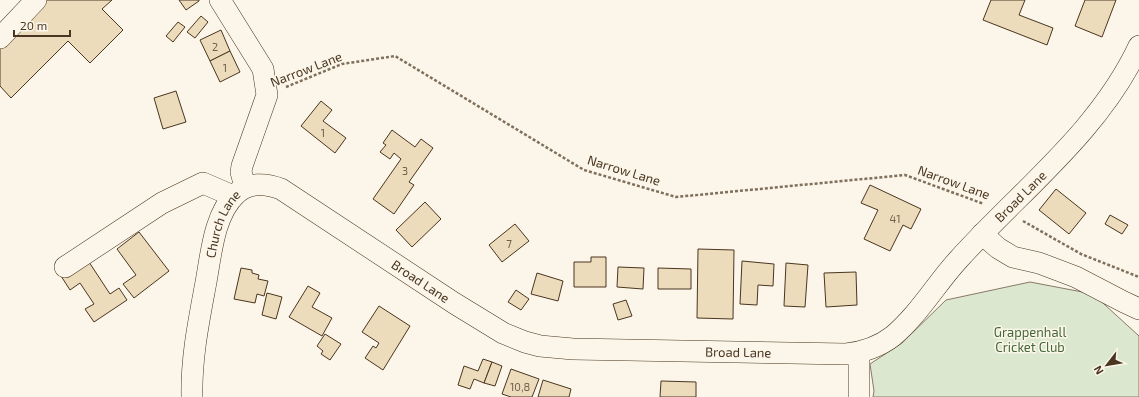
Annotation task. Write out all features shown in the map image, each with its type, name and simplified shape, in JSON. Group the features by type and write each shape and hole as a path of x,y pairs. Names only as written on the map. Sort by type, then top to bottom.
{"street":[{"path":"0,38 36,0"},
{"name":"Church Lane","path":"192,397 192,378 197,331 216,234 222,214 239,192 242,166 267,95 263,69 220,0"},
{"name":"Broad Lane","path":"239,192 250,185 263,184 272,185 281,189 454,303 503,333 540,346 573,349 859,353 870,350 893,336 982,234 1060,156 1088,124 1120,81 1139,46"},
{"path":"65,267 162,203 203,183 239,192"},
{"path":"982,234 998,248 1013,257 1039,263 1076,277 1139,309"},
{"path":"859,353 859,397"}],"path":[{"name":"Narrow Lane","path":"267,95 342,64 395,56 584,170 676,197 905,175 1004,211 1081,254 1139,276"}],"green space":[{"name":"Grappenhall Cricket Club","path":"1030,282 1093,294 1139,336 1139,397 873,397 874,391 870,364 902,343 946,300"}],"building":[{"path":"42,0 112,0 102,9 123,30 90,63 68,41 11,98 0,86 0,42"},
{"path":"179,0 199,0 199,1 186,10"},
{"path":"991,0 1025,0 1019,15 1053,28 1047,45 983,20"},
{"path":"1085,0 1116,0 1102,37 1075,26"},
{"path":"201,16 208,22 195,38 187,32"},
{"path":"178,22 185,27 173,42 166,36"},
{"path":"221,30 230,51 210,61 200,40"},
{"path":"230,51 240,72 220,82 210,61"},
{"path":"176,91 186,122 163,129 154,98"},
{"path":"321,101 332,110 323,121 346,138 335,153 301,126"},
{"path":"392,130 415,147 421,139 433,148 409,182 414,185 394,214 373,199 401,159 394,153 390,159 380,152 386,145 383,143"},
{"path":"870,185 921,209 911,229 903,225 890,251 864,239 878,210 861,203"},
{"path":"1056,189 1086,213 1069,234 1039,210"},
{"path":"425,202 441,219 412,247 396,230"},
{"path":"1110,215 1128,225 1122,234 1105,224"},
{"path":"515,224 529,241 502,262 489,245"},
{"path":"139,232 169,271 134,298 123,284 136,275 117,249"},
{"path":"698,249 734,250 733,319 697,318"},
{"path":"591,257 606,257 606,287 574,287 574,262 591,262"},
{"path":"87,259 110,294 119,288 127,300 94,322 85,309 94,304 80,283 70,290 61,276"},
{"path":"742,261 774,264 773,286 758,285 757,305 740,304"},
{"path":"786,263 808,265 805,307 784,306"},
{"path":"618,267 644,268 643,289 617,287"},
{"path":"241,268 252,270 252,273 259,275 258,279 268,281 264,296 257,294 255,303 234,299"},
{"path":"658,268 691,269 691,289 658,289"},
{"path":"856,272 857,305 826,307 824,273"},
{"path":"537,273 563,281 558,301 531,294"},
{"path":"308,286 320,293 312,307 332,318 322,336 289,317"},
{"path":"516,290 529,299 521,310 508,302"},
{"path":"267,293 282,297 276,319 262,315"},
{"path":"626,300 632,316 618,320 613,304"},
{"path":"379,306 410,326 383,370 365,358 373,346 376,348 379,343 362,332"},
{"path":"325,334 341,344 330,360 321,354 323,351 317,346"},
{"path":"483,359 492,362 484,383 474,379 470,389 458,385 464,366 478,371"},
{"path":"492,362 502,366 495,386 484,383"},
{"path":"511,369 539,379 532,397 511,397 502,394"},
{"path":"543,380 571,389 569,397 538,397"},
{"path":"661,381 696,382 696,397 660,397"}]}
